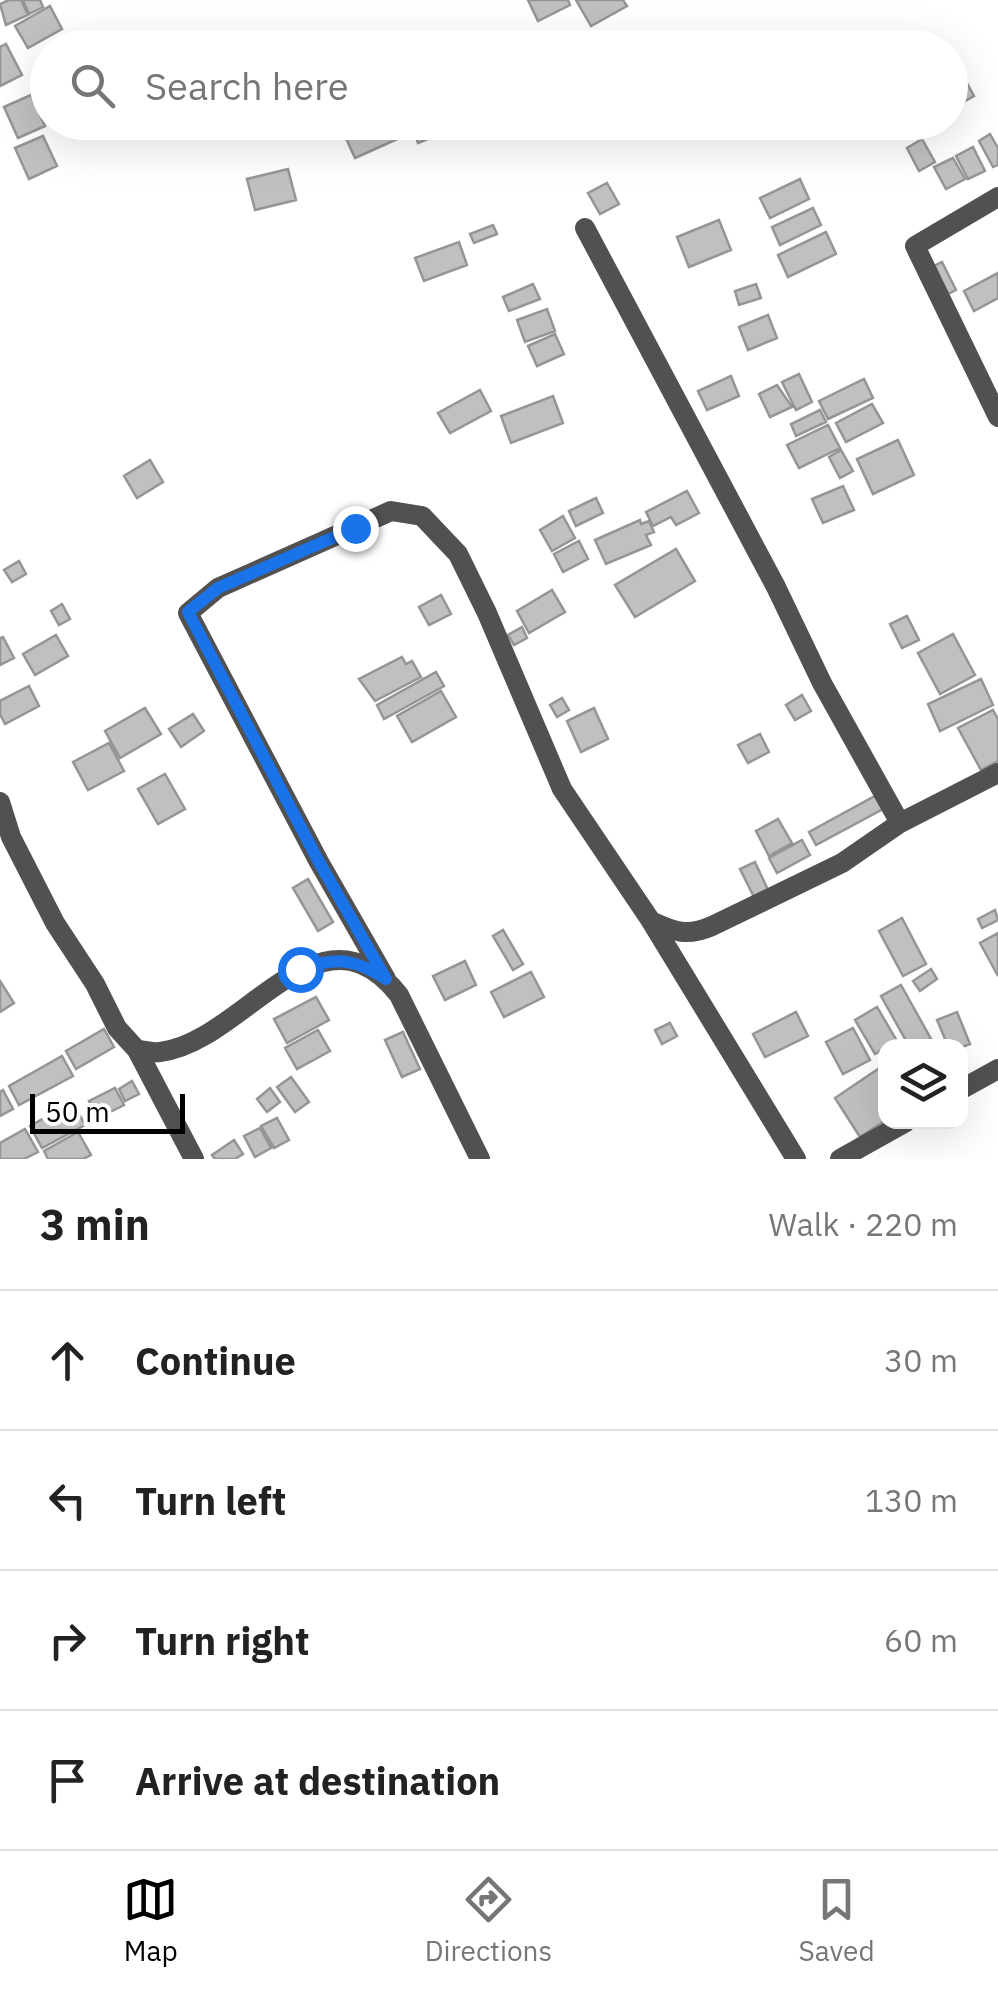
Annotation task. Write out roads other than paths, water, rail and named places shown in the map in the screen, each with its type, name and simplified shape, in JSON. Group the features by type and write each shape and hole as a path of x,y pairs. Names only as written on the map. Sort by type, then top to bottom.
{"street":[{"path":"998,197 914,246 998,417"},
{"path":"585,228 776,588 822,683 900,823"},
{"path":"480,1159 399,995 319,862 188,612 218,588 391,511 422,516 458,554 562,789 651,921 796,1159"},
{"path":"651,921 676,933 692,935 826,872 900,823 998,773"},
{"path":"0,802 5,839 95,984 117,1028 136,1050 194,1159"},
{"path":"136,1050 160,1052 191,1042 300,969 330,959 363,964 386,979"},
{"path":"968,1086 998,1069"},
{"path":"840,1159 894,1129"}]}
